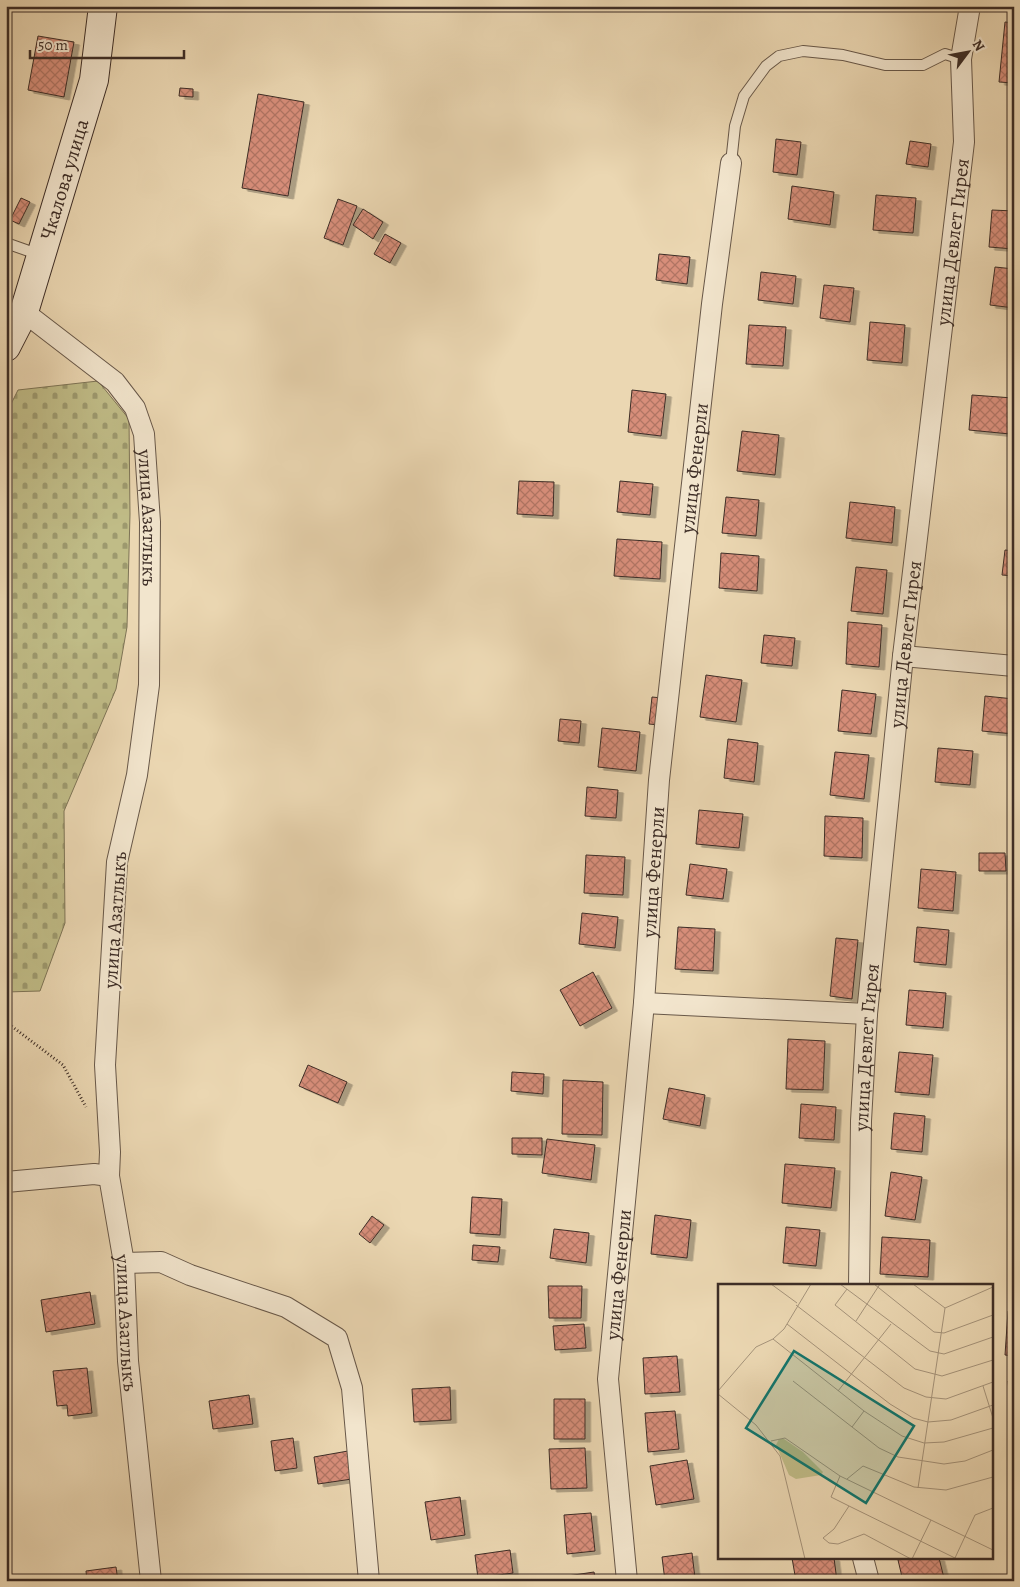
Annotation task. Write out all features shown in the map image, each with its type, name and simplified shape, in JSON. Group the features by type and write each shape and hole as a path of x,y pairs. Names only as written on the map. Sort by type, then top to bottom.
{"street":[{"name":"Чкалова улица","path":"6,347 24,312 94,80 103,6"},
{"name":"улица Девлет Гирея","path":"859,1284 861,1121 867,1014 903,656 964,142 961,59 970,6"},
{"name":"улица Фенерли","path":"627,1581 608,1379 644,1003 659,780 712,304 731,163"},
{"name":"улица Азатлыкъ","path":"24,312 115,382 135,408 144,434 150,522 149,685 138,775 116,862 105,1064 110,1176 124,1263 127,1298 128,1361 151,1581"},
{"path":"903,656 1014,666"},
{"path":"644,1003 867,1014"},
{"path":"6,1182 94,1174 110,1176"},
{"path":"124,1263 161,1262 190,1275 286,1307 337,1338 352,1388 369,1581"},
{"path":"864,1560 869,1581"}],"lane":[{"path":"731,163 735,126 744,96 766,66 779,56 803,51 843,54 885,65 923,65 945,54 961,59"},
{"path":"6,243 41,255"}],"path":[{"path":"6,1022 62,1065 86,1108"}],"green space":[{"path":"98,381 129,419 130,514 127,627 116,689 64,811 65,923 40,991 6,992 6,414 18,390"}],"building":[{"path":"1005,22 1014,23 1014,83 999,82"},
{"path":"38,36 74,42 64,97 28,90"},
{"path":"180,88 193,89 193,97 179,96"},
{"path":"258,94 304,102 288,196 242,188"},
{"path":"776,139 801,142 797,175 773,172"},
{"path":"910,141 931,144 928,167 906,164"},
{"path":"792,186 834,192 830,225 788,219"},
{"path":"876,195 916,198 913,233 873,230"},
{"path":"21,198 30,202 19,224 10,220"},
{"path":"338,199 357,206 343,245 324,238"},
{"path":"363,209 383,222 373,239 353,225"},
{"path":"992,210 1014,211 1014,249 989,247"},
{"path":"385,234 401,243 390,263 374,254"},
{"path":"659,254 690,257 687,284 656,280"},
{"path":"995,267 1014,269 1014,308 990,305"},
{"path":"761,272 796,276 793,304 758,300"},
{"path":"824,285 854,288 850,322 820,318"},
{"path":"870,322 905,325 902,363 867,360"},
{"path":"749,325 786,327 783,366 746,364"},
{"path":"632,390 666,394 661,436 628,432"},
{"path":"972,395 1013,398 1010,434 969,430"},
{"path":"742,431 779,435 775,475 737,471"},
{"path":"519,481 554,482 553,516 517,514"},
{"path":"620,481 653,484 650,515 617,512"},
{"path":"726,497 759,500 756,536 722,533"},
{"path":"850,502 895,507 892,543 846,538"},
{"path":"617,539 662,542 660,579 614,576"},
{"path":"1005,550 1014,551 1014,576 1002,575"},
{"path":"721,553 759,556 757,591 719,588"},
{"path":"856,567 887,570 883,614 851,611"},
{"path":"848,622 882,625 879,667 846,664"},
{"path":"764,635 795,638 792,666 761,663"},
{"path":"706,675 742,680 736,722 700,717"},
{"path":"842,690 876,694 871,734 838,731"},
{"path":"985,696 1014,699 1014,734 982,731"},
{"path":"652,697 662,698 659,725 649,724"},
{"path":"560,719 581,721 579,743 558,741"},
{"path":"602,728 640,732 636,771 598,767"},
{"path":"728,739 758,743 754,782 724,778"},
{"path":"938,748 973,751 970,785 935,782"},
{"path":"835,752 869,755 864,799 830,795"},
{"path":"587,787 618,790 616,818 585,816"},
{"path":"699,810 743,814 739,848 696,844"},
{"path":"825,816 863,818 862,858 824,856"},
{"path":"979,853 1005,853 1006,871 979,871"},
{"path":"586,855 625,857 623,895 584,893"},
{"path":"690,864 727,869 723,899 686,895"},
{"path":"921,869 956,872 953,911 918,908"},
{"path":"582,913 618,917 615,948 579,944"},
{"path":"678,927 715,929 713,971 675,969"},
{"path":"917,927 949,930 946,965 914,962"},
{"path":"836,938 858,940 852,999 830,996"},
{"path":"593,972 612,1008 580,1026 560,990"},
{"path":"909,990 946,993 943,1028 906,1025"},
{"path":"788,1039 825,1041 823,1090 786,1089"},
{"path":"899,1052 933,1055 929,1095 895,1092"},
{"path":"308,1065 347,1082 338,1103 299,1086"},
{"path":"512,1072 544,1074 543,1094 511,1091"},
{"path":"563,1080 603,1082 602,1135 562,1134"},
{"path":"669,1088 705,1095 700,1126 663,1119"},
{"path":"801,1104 836,1107 834,1140 799,1138"},
{"path":"894,1113 925,1116 922,1152 891,1149"},
{"path":"512,1138 542,1138 542,1155 512,1154"},
{"path":"547,1139 595,1145 591,1180 542,1173"},
{"path":"785,1164 835,1168 831,1208 782,1203"},
{"path":"891,1172 922,1177 915,1220 885,1216"},
{"path":"472,1197 502,1199 500,1235 470,1233"},
{"path":"655,1215 691,1220 687,1258 651,1254"},
{"path":"372,1216 384,1225 370,1243 359,1234"},
{"path":"786,1227 820,1230 816,1266 783,1263"},
{"path":"554,1229 589,1233 586,1263 550,1258"},
{"path":"882,1237 930,1240 928,1277 880,1274"},
{"path":"473,1245 500,1247 498,1262 472,1260"},
{"path":"548,1286 582,1286 581,1318 549,1318"},
{"path":"90,1292 95,1324 46,1332 41,1300"},
{"path":"1008,1311 1014,1312 1014,1356 1005,1355"},
{"path":"584,1324 586,1348 555,1350 553,1326"},
{"path":"677,1356 680,1392 645,1394 643,1358"},
{"path":"87,1368 92,1413 68,1416 67,1405 57,1406 53,1371"},
{"path":"1014,1380 1014,1421 1012,1422 1008,1381"},
{"path":"450,1387 451,1420 414,1422 412,1389"},
{"path":"249,1395 253,1424 213,1429 209,1401"},
{"path":"554,1399 585,1399 585,1439 554,1439"},
{"path":"675,1411 679,1449 648,1452 645,1413"},
{"path":"293,1438 297,1468 275,1471 271,1441"},
{"path":"585,1448 587,1488 551,1489 549,1449"},
{"path":"348,1451 352,1479 318,1484 314,1457"},
{"path":"687,1460 694,1499 656,1505 650,1466"},
{"path":"460,1497 465,1535 431,1540 425,1502"},
{"path":"591,1513 595,1551 567,1554 564,1515"},
{"path":"510,1550 513,1573 478,1578 475,1555"},
{"path":"692,1553 695,1578 665,1581 662,1557"},
{"path":"792,1560 834,1560 837,1581 796,1581"},
{"path":"898,1560 940,1560 944,1578 934,1581 903,1581"},
{"path":"116,1567 118,1581 87,1581 86,1571"},
{"path":"594,1572 596,1581 554,1581 554,1578"}]}
